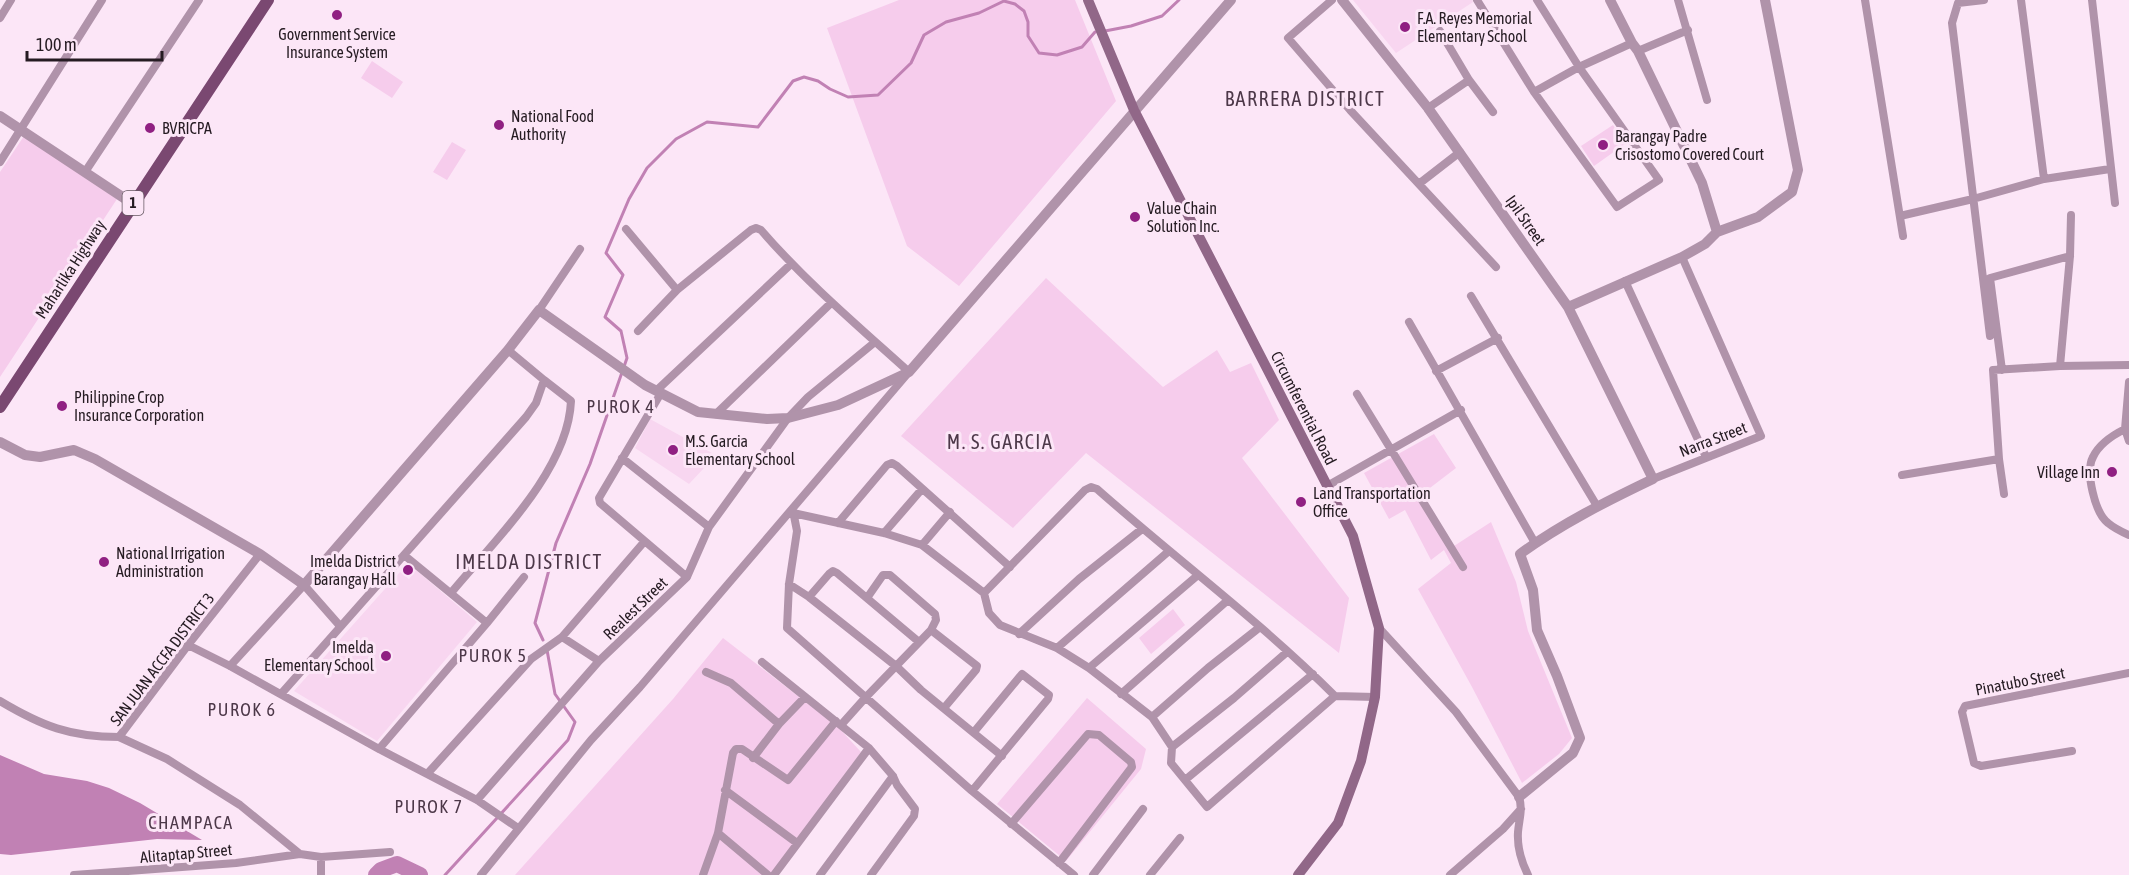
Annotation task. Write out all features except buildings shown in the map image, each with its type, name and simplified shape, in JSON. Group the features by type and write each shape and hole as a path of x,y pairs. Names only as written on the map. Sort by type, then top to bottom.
{"main road":[{"name":"Maharlika Highway","path":"0,407 268,0"},
{"name":"Circumferential Road","path":"1088,0 1134,110 1353,536 1379,628 1374,698 1361,761 1338,823 1298,875"}],"street":[{"path":"0,18 11,0"},
{"path":"0,162 102,0"},
{"path":"85,172 199,0"},
{"path":"481,875 591,740 640,687 746,561 793,511 909,372 1231,0"},
{"path":"1332,0 1288,38 1350,110 1496,267"},
{"name":"Ipil Street","path":"1342,0 1428,108 1568,307 1653,479"},
{"path":"1477,0 1534,92 1617,207 1659,180 1579,67 1538,0"},
{"path":"1610,0 1702,183 1717,232"},
{"path":"1678,0 1707,100"},
{"path":"1568,307 1682,257 1705,244 1717,232 1758,217 1792,192 1798,170 1765,0"},
{"path":"1865,0 1903,236"},
{"path":"1984,0 1958,3 1952,23 1990,336"},
{"path":"2022,0 2044,179"},
{"path":"2092,0 2115,203"},
{"path":"1534,92 1579,67 1688,30"},
{"path":"1440,32 1493,112"},
{"path":"1428,108 1470,80"},
{"path":"0,116 133,204"},
{"path":"1420,183 1460,152"},
{"path":"1900,216 2044,179 2110,169"},
{"path":"2060,366 2070,256 2071,215"},
{"path":"638,331 677,290 756,228 831,303 909,372"},
{"path":"626,229 677,290"},
{"path":"230,666 304,585 508,350 539,310 579,249"},
{"path":"2002,370 1990,279 2070,256"},
{"name":"Narra Street","path":"1535,543 1597,506 1653,479 1761,436 1682,257"},
{"path":"687,577 600,503 600,493 658,392 791,264"},
{"path":"1625,281 1706,457"},
{"path":"1471,296 1597,506"},
{"path":"716,414 831,303"},
{"path":"539,310 658,392 698,412 767,419 788,418 838,405 909,372"},
{"path":"1409,322 1535,543 1520,554 1533,590 1537,630 1580,738 1573,753 1519,797"},
{"path":"1437,371 1498,338"},
{"name":"Realest Street","path":"477,800 599,661 687,577 709,527 788,418 808,397 875,342"},
{"path":"451,592 535,492 558,454 570,414 570,401 508,350"},
{"path":"2004,494 1999,459 1993,370 2129,365"},
{"path":"281,694 526,417 536,403 544,380"},
{"path":"2129,381 2125,429 2129,441"},
{"path":"1357,394 1463,567"},
{"path":"1327,486 1461,410"},
{"path":"2125,429 2109,437 2092,458 2091,487 2097,506 2107,522 2129,535"},
{"path":"0,442 25,454 40,457 74,450 95,459 260,554 304,585 340,626"},
{"path":"621,458 709,527"},
{"path":"1902,475 1999,459"},
{"path":"838,523 887,465 892,463 1010,567"},
{"path":"984,592 1085,490 1091,487 1097,489 1260,627 1314,674 1335,696 1374,698"},
{"path":"884,533 922,489"},
{"path":"793,511 884,533 922,545 984,592 989,613 1000,625 1057,648 1089,668 1152,717 1172,747 1171,763 1207,807 1335,696"},
{"path":"793,511 797,531 789,584 787,628 972,791 1074,875"},
{"path":"922,545 950,512"},
{"path":"1019,634 1079,579 1142,529"},
{"path":"428,774 531,659 562,637 644,542"},
{"path":"1057,648 1169,551"},
{"name":"SAN JUAN ACCFA DISTRICT 3","path":"0,701 52,728 90,737 119,737 260,554"},
{"path":"404,555 487,623"},
{"path":"809,597 833,571 919,642"},
{"path":"703,875 718,833 725,790 733,753 736,749 742,749 788,780 838,723 931,630 936,621 935,614 890,575 883,575 867,598"},
{"path":"1089,668 1198,575"},
{"path":"379,749 524,577"},
{"path":"789,584 809,597 896,666 921,690 1002,756"},
{"path":"1121,694 1228,600"},
{"path":"1152,717 1260,627"},
{"path":"1379,628 1456,712 1519,797 1522,809 1518,832 1521,860 1528,875"},
{"path":"931,630 977,666 944,708"},
{"path":"562,637 599,661"},
{"path":"188,645 477,800 518,828"},
{"path":"1172,747 1287,652"},
{"path":"762,662 869,748 893,776 915,809 914,816 871,875"},
{"path":"706,672 731,683 779,724"},
{"name":"Pinatubo Street","path":"2072,751 1981,766 1974,763 1962,712 1965,706 2129,673"},
{"path":"972,791 1048,699 1047,692 1022,674 974,732"},
{"path":"1185,780 1314,674"},
{"path":"753,758 779,724 805,697"},
{"path":"1011,824 1088,734 1100,735 1131,762 1132,767 1059,863"},
{"path":"119,737 167,759 240,805 300,854"},
{"path":"774,875 869,748"},
{"path":"820,875 893,776"},
{"path":"725,790 797,843"},
{"path":"1093,875 1143,809"},
{"path":"1450,875 1503,829 1522,809"},
{"path":"718,833 768,875"},
{"path":"1150,875 1179,838"},
{"name":"Alitaptap Street","path":"74,875 236,863 300,854 321,857 390,852"},
{"path":"321,857 321,875"}],"shaded area":[{"path":"899,0 1075,0 1116,101 959,286 907,246 827,28"},
{"name":"F.A. Reyes Memorial Elementary School","path":"1353,0 1472,0 1473,2 1396,53"},
{"path":"372,61 403,82 392,98 361,78"},
{"name":"Barangay Padre Crisostomo Covered Court","path":"1613,125 1625,144 1594,166 1581,146"},
{"path":"24,136 117,199 0,377 0,172"},
{"path":"452,142 466,150 447,180 433,172"},
{"path":"1046,278 1163,387 1217,350 1230,372 1251,363 1279,420 1242,458 1349,598 1339,653 1086,453 1013,528 901,436"},
{"name":"M.S. Garcia Elementary School","path":"650,419 712,453 705,467 689,484 635,448"},
{"path":"1434,434 1456,468 1422,494 1454,546 1491,522 1516,582 1528,631 1572,738 1559,754 1522,783 1418,589 1451,563 1444,550 1431,560 1405,510 1389,519 1364,473"},
{"name":"Imelda Elementary School","path":"416,570 477,622 377,741 294,691 400,572 409,579"},
{"path":"1173,609 1185,625 1151,654 1139,638"},
{"path":"723,638 838,727 861,752 774,875 515,875 673,699"},
{"path":"1087,698 1146,749 1141,769 1066,861 997,804"},
{"path":"0,755 44,774 87,781 109,788 140,803 202,840 157,839 11,855 0,854"}],"waterway":[{"path":"1105,31 1162,16 1179,0"},
{"path":"543,640 535,623 556,543 590,464 627,358 621,331 605,317 623,275 606,253 629,199 647,168 676,139 707,122 758,127 793,81 804,77 818,81 848,97 878,95 911,63 924,35 946,22 979,13 1004,1 1015,4 1024,11 1028,22 1028,36 1039,53 1057,55 1082,47 1095,32"},
{"path":"445,875 568,740 575,722 555,694 547,650"},
{"path":"376,875 381,870 397,864 420,875"}],"place":[{"name":"Government Service Insurance System","path":"337,15"},
{"name":"F.A. Reyes Memorial Elementary School","path":"1405,27"},
{"name":"National Food Authority","path":"499,125"},
{"name":"BVRICPA","path":"150,128"},
{"name":"Barangay Padre Crisostomo Covered Court","path":"1603,145"},
{"name":"Value Chain Solution Inc.","path":"1135,217"},
{"name":"Philippine Crop Insurance Corporation","path":"62,406"},
{"name":"M.S. Garcia Elementary School","path":"673,450"},
{"name":"Village Inn","path":"2112,472"},
{"name":"Land Transportation Office","path":"1301,502"},
{"name":"National Irrigation Administration","path":"104,562"},
{"name":"Imelda District Barangay Hall","path":"408,570"},
{"name":"Imelda Elementary School","path":"386,656"}],"district":[{"name":"BARRERA DISTRICT","path":"1305,99"},
{"name":"PUROK 4","path":"621,407"},
{"name":"M. S. GARCIA","path":"1000,442"},
{"name":"IMELDA DISTRICT","path":"529,562"},
{"name":"PUROK 5","path":"493,656"},
{"name":"PUROK 6","path":"242,710"},
{"name":"PUROK 7","path":"429,807"},
{"name":"CHAMPACA","path":"191,823"}]}
